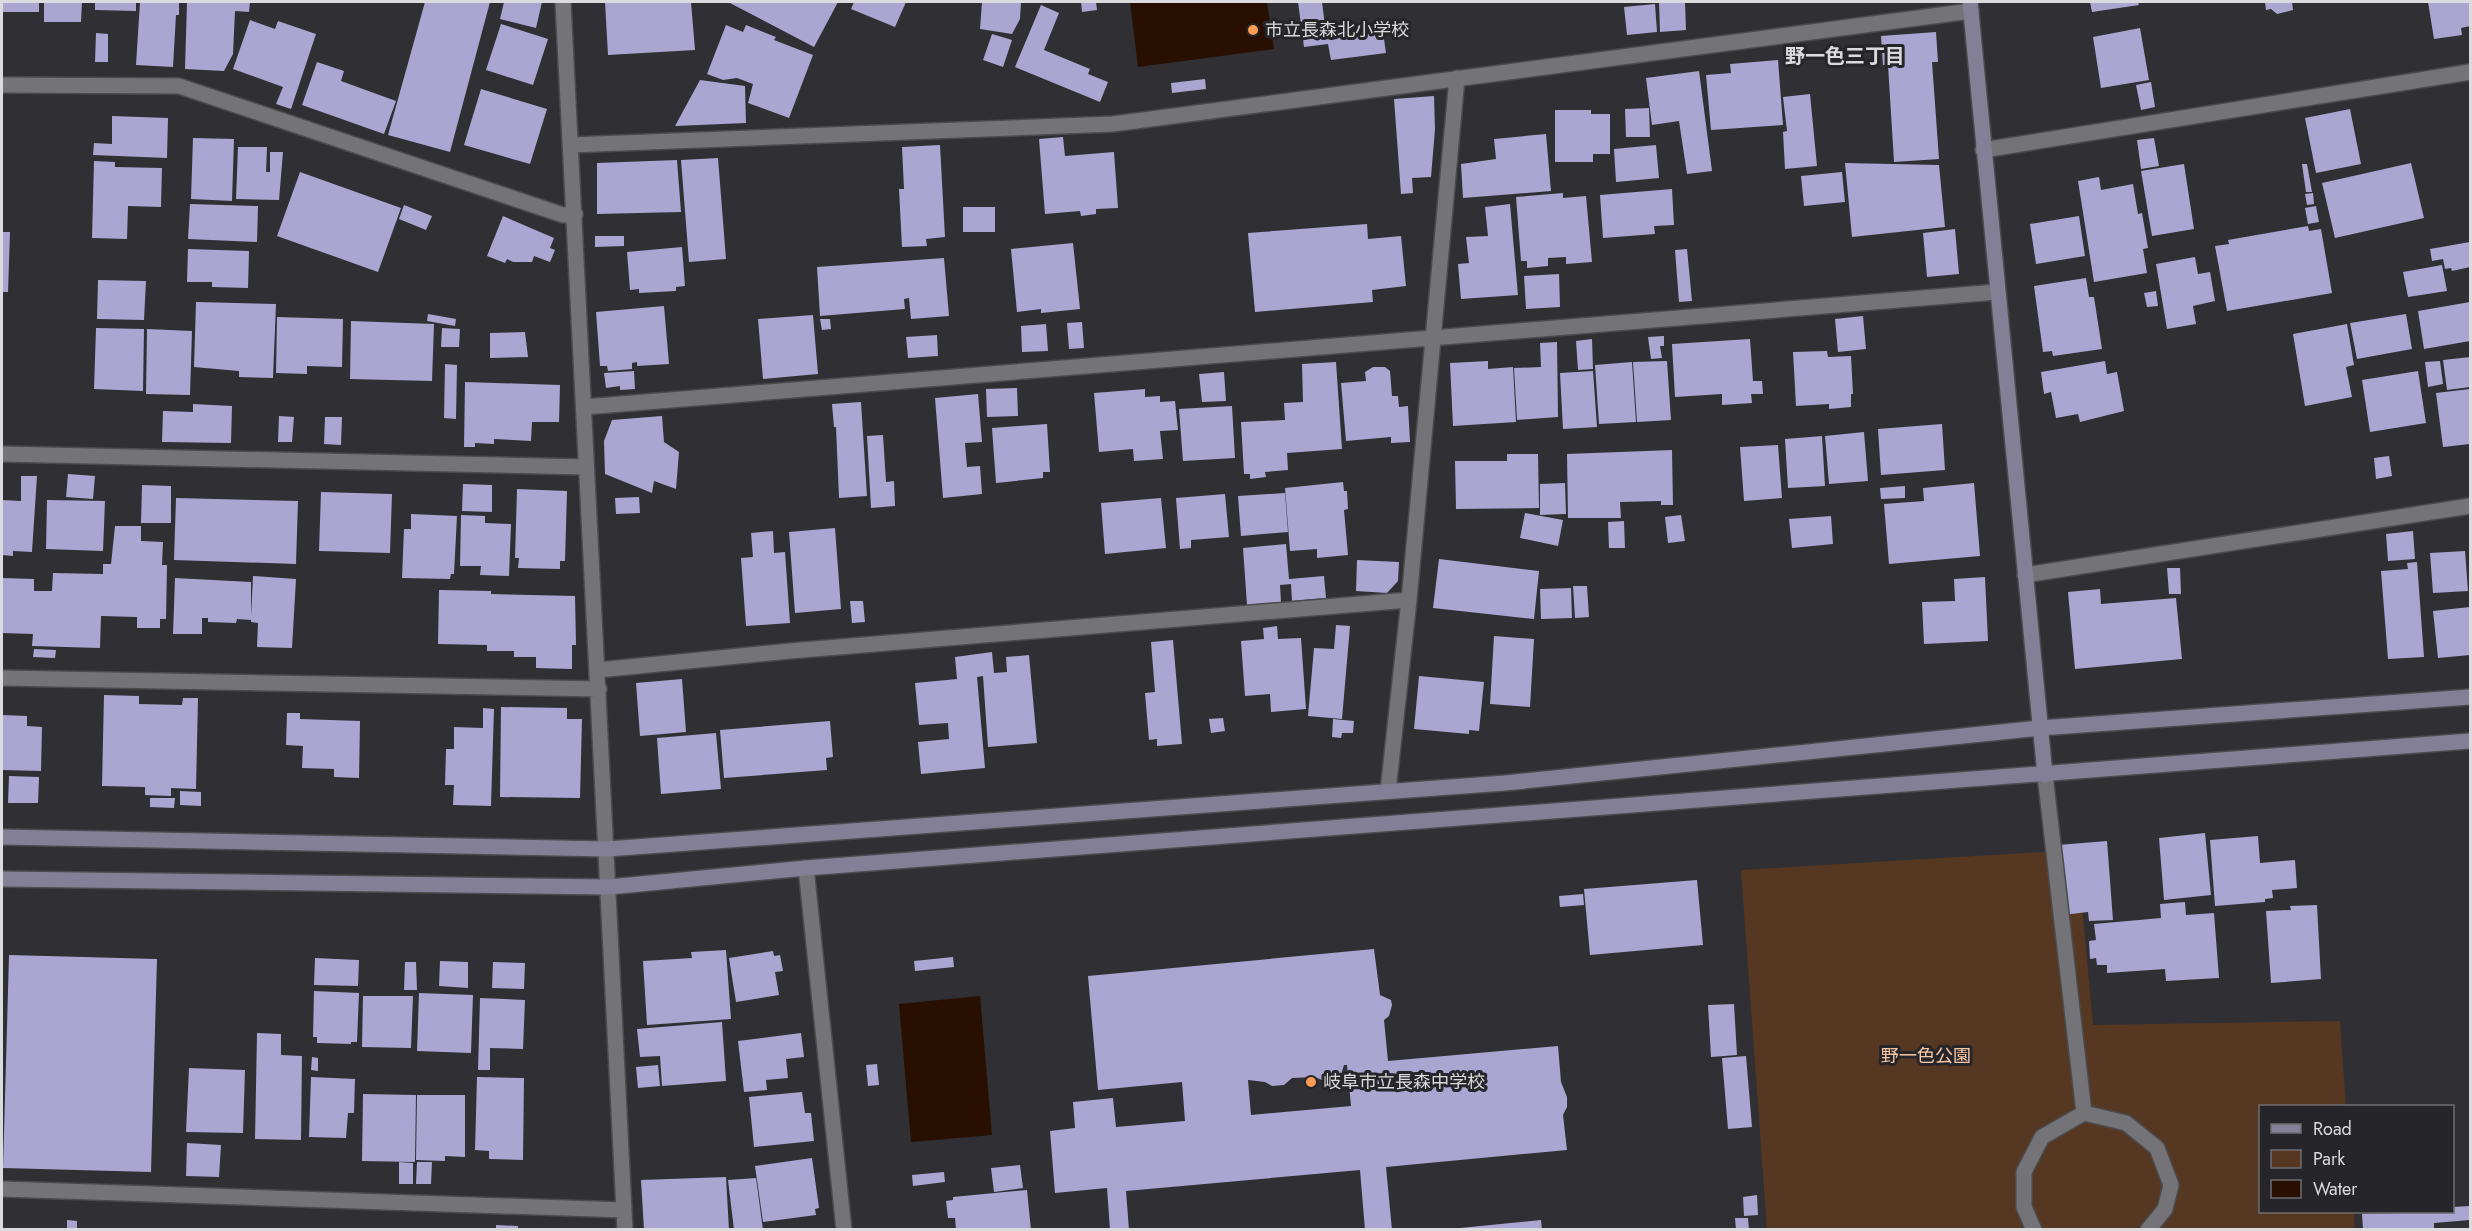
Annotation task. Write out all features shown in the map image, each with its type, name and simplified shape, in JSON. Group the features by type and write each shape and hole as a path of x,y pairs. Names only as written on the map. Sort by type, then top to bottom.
{"street":[{"path":"563,2 625,1230"},
{"path":"570,145 1113,124 1971,6 2040,728 2084,1113"},
{"path":"1983,150 2470,72"},
{"path":"1388,791 1409,600 1457,78"},
{"path":"2,86 179,86 563,215 575,214"},
{"path":"584,407 1997,292"},
{"path":"2,454 585,468"},
{"path":"2025,575 2470,506"},
{"path":"598,670 790,651 1409,600"},
{"path":"2,678 599,689"},
{"path":"2,837 607,849 1505,783 2040,728 2470,698"},
{"path":"2,879 609,887 806,868 2470,741"},
{"path":"806,868 844,1230"},
{"path":"2034,1230 2024,1207 2024,1172 2042,1137 2084,1113 2126,1123 2157,1148 2171,1185 2165,1209 2148,1230"},
{"path":"2,1189 624,1210"}],"green space":[{"name":"野一色公園","path":"2077,850 2093,1025 2340,1021 2346,1105 2259,1105 2259,1213 2354,1213 2355,1229 1767,1229 1741,870"}],"water":[{"path":"1130,2 1267,2 1274,49 1138,67"},
{"path":"980,996 992,1135 911,1142 899,1004"}],"building":[{"path":"2,2 39,2 39,12 2,12"},
{"path":"44,2 82,2 81,22 44,22"},
{"path":"95,2 136,2 136,11 95,10"},
{"path":"140,2 179,2 173,67 136,65"},
{"path":"187,2 250,2 249,12 235,11 233,54 224,71 185,69"},
{"path":"425,2 490,2 450,152 388,135"},
{"path":"504,2 542,2 536,28 500,19"},
{"path":"605,2 691,2 695,50 608,55"},
{"path":"728,2 838,2 814,47"},
{"path":"854,2 906,2 895,27 851,9"},
{"path":"982,2 1021,2 1020,19 1012,34 980,29"},
{"path":"1081,2 1096,2 1097,10 1082,12"},
{"path":"1298,2 1322,2 1326,33 1382,25 1386,53 1331,60 1328,44 1304,47"},
{"path":"1659,2 1685,2 1686,30 1660,32"},
{"path":"2090,2 2138,2 2139,5 2092,12"},
{"path":"2265,2 2292,2 2293,10 2277,14 2271,9 2266,10"},
{"path":"2428,2 2470,2 2470,26 2461,28 2462,35 2434,39"},
{"path":"1655,4 1657,32 1627,35 1624,7"},
{"path":"1041,5 1059,13 1044,50 1090,69 1088,74 1108,82 1100,102 1015,67"},
{"path":"250,20 275,29 278,21 316,34 291,109 276,104 283,87 233,69"},
{"path":"501,24 548,39 533,85 486,70"},
{"path":"726,25 743,32 746,25 776,37 774,40 813,55 789,118 748,103 753,84 737,78 723,80 707,74"},
{"path":"2140,28 2149,80 2101,88 2093,37"},
{"path":"1936,32 1938,62 1932,62 1939,159 1894,162 1888,65 1883,65 1881,36"},
{"path":"96,33 108,34 108,62 95,62"},
{"path":"992,34 1012,40 1003,67 983,60"},
{"path":"1778,60 1783,125 1711,130 1706,75 1731,73 1730,64"},
{"path":"317,62 344,71 341,81 396,101 384,134 302,105"},
{"path":"1699,71 1712,171 1687,174 1679,121 1652,125 1646,78"},
{"path":"1205,79 1206,89 1172,93 1171,83"},
{"path":"700,80 745,86 746,123 675,126"},
{"path":"2151,82 2155,107 2141,110 2136,85"},
{"path":"481,89 547,109 530,164 464,145"},
{"path":"1810,94 1817,166 1785,169 1783,132 1787,131 1783,97"},
{"path":"1434,96 1435,129 1431,177 1412,178 1413,193 1401,194 1394,99"},
{"path":"1649,108 1650,137 1626,137 1625,109"},
{"path":"2350,109 2361,164 2316,173 2305,118"},
{"path":"1555,110 1591,110 1591,114 1610,114 1610,154 1593,154 1593,162 1555,162"},
{"path":"112,116 168,118 167,158 93,155 94,143 112,144"},
{"path":"1546,134 1551,191 1463,198 1461,164 1496,159 1494,139"},
{"path":"1063,137 1065,156 1114,152 1118,208 1096,209 1096,214 1081,216 1080,211 1045,214 1039,139"},
{"path":"193,138 234,139 232,201 191,199"},
{"path":"2154,138 2159,166 2141,169 2137,140"},
{"path":"940,145 945,237 926,239 927,246 902,247 899,189 904,189 902,147"},
{"path":"1656,145 1659,178 1616,182 1614,149"},
{"path":"238,147 267,147 266,172 270,172 270,152 283,152 279,200 236,199"},
{"path":"718,158 726,259 689,262 681,160"},
{"path":"677,160 681,212 597,214 597,163"},
{"path":"94,161 115,162 115,167 162,168 161,207 128,206 127,239 92,238"},
{"path":"1845,163 1939,165 1945,227 1852,237"},
{"path":"2411,163 2424,218 2335,238 2322,183"},
{"path":"2184,164 2194,229 2152,236 2141,171"},
{"path":"2302,164 2307,164 2312,192 2306,192"},
{"path":"300,172 401,208 378,272 277,236"},
{"path":"1842,172 1845,202 1804,206 1801,176"},
{"path":"2099,177 2101,190 2133,184 2138,214 2142,213 2148,248 2143,249 2147,273 2094,282 2078,181"},
{"path":"1672,189 1674,225 1654,226 1655,234 1603,238 1600,195"},
{"path":"1563,193 1563,198 1586,196 1592,262 1566,264 1566,257 1548,258 1548,266 1527,268 1527,261 1521,261 1516,197"},
{"path":"2313,193 2314,204 2307,205 2305,194"},
{"path":"190,204 258,206 257,242 188,239"},
{"path":"1510,204 1518,295 1461,299 1458,264 1469,263 1466,237 1488,236 1485,207"},
{"path":"404,205 432,216 426,230 399,219"},
{"path":"2316,206 2319,222 2308,224 2305,208"},
{"path":"963,207 995,207 995,232 963,232"},
{"path":"503,216 554,238 550,248 555,250 550,262 534,256 532,262 513,262 507,259 505,263 487,256"},
{"path":"2079,216 2085,256 2036,264 2030,224"},
{"path":"1367,224 1368,239 1401,236 1406,286 1372,290 1373,302 1255,312 1248,233"},
{"path":"2308,226 2309,231 2321,229 2332,293 2227,311 2215,246 2229,244 2228,240"},
{"path":"1955,229 1959,274 1927,277 1923,233"},
{"path":"2,232 10,232 8,292 2,292"},
{"path":"595,236 624,236 624,246 595,247"},
{"path":"2470,242 2470,267 2452,271 2451,268 2445,269 2443,259 2432,261 2430,249"},
{"path":"1073,243 1080,309 1041,313 1041,309 1017,312 1011,249"},
{"path":"682,247 685,286 676,287 676,291 639,293 639,289 630,290 627,252"},
{"path":"188,249 249,251 248,288 212,287 212,282 187,282"},
{"path":"1687,249 1692,301 1679,302 1675,250"},
{"path":"2195,257 2198,274 2210,272 2215,301 2193,306 2196,324 2167,329 2156,264"},
{"path":"944,258 949,316 911,319 909,298 904,299 905,309 820,316 817,267"},
{"path":"2442,265 2447,291 2408,297 2403,272"},
{"path":"1559,274 1560,307 1526,309 1524,276"},
{"path":"2086,278 2089,297 2094,297 2102,349 2053,356 2052,351 2043,352 2034,286"},
{"path":"98,280 146,281 144,320 97,319"},
{"path":"2156,291 2158,306 2147,307 2144,293"},
{"path":"196,302 276,304 273,378 239,377 239,371 194,367"},
{"path":"2470,302 2470,341 2424,349 2418,311"},
{"path":"664,306 669,364 637,366 637,362 632,363 632,369 608,371 607,366 600,366 596,312"},
{"path":"428,314 456,319 455,326 427,321"},
{"path":"2406,314 2412,349 2357,359 2350,323"},
{"path":"813,315 818,374 763,379 758,319"},
{"path":"1863,316 1866,349 1838,352 1835,319"},
{"path":"277,317 343,319 342,367 307,366 307,374 276,373"},
{"path":"820,319 830,319 831,329 822,330"},
{"path":"351,321 434,324 432,381 350,379"},
{"path":"1082,322 1084,348 1069,349 1067,323"},
{"path":"1046,324 1048,351 1022,352 1021,326"},
{"path":"2347,324 2354,365 2346,367 2352,397 2305,406 2293,334"},
{"path":"96,328 144,329 143,391 94,389"},
{"path":"442,328 460,329 459,347 441,347"},
{"path":"147,329 192,331 190,395 146,394"},
{"path":"525,332 528,357 490,358 490,333"},
{"path":"937,335 938,356 908,358 906,337"},
{"path":"1664,336 1664,346 1660,346 1662,358 1651,359 1648,337"},
{"path":"1592,339 1593,369 1578,370 1576,341"},
{"path":"1750,339 1753,381 1762,381 1763,394 1751,394 1752,403 1722,405 1722,394 1675,397 1672,344"},
{"path":"1557,342 1558,417 1517,420 1514,368 1541,367 1540,343"},
{"path":"1827,351 1828,357 1851,356 1853,394 1851,394 1851,407 1829,409 1829,404 1796,406 1793,352"},
{"path":"2470,357 2470,387 2447,390 2443,360"},
{"path":"1488,361 1488,369 1513,367 1516,422 1453,426 1450,363"},
{"path":"1667,361 1671,420 1637,422 1633,362"},
{"path":"2105,361 2107,374 2117,372 2124,411 2080,422 2078,414 2056,418 2051,392 2044,394 2041,372"},
{"path":"2440,361 2443,384 2428,387 2425,362"},
{"path":"1336,362 1342,449 1287,453 1288,470 1265,472 1266,477 1250,479 1250,474 1244,474 1241,422 1285,420 1284,403 1303,402 1302,364"},
{"path":"1632,362 1636,422 1599,424 1595,365"},
{"path":"445,364 457,365 456,419 444,418"},
{"path":"1373,367 1385,367 1390,371 1392,396 1398,396 1399,407 1408,406 1410,442 1391,443 1391,437 1346,441 1341,383 1366,381 1365,372"},
{"path":"634,371 635,389 620,390 620,386 606,388 604,373"},
{"path":"1593,371 1597,427 1563,429 1560,373"},
{"path":"2418,371 2426,423 2370,432 2362,380"},
{"path":"1224,372 1226,401 1202,402 1199,374"},
{"path":"465,382 560,385 559,422 532,422 531,441 494,439 494,444 475,443 475,447 464,447"},
{"path":"1017,388 1018,416 987,417 986,389"},
{"path":"1145,389 1145,397 1160,396 1160,402 1175,401 1178,430 1160,431 1163,459 1134,461 1133,449 1099,452 1094,393"},
{"path":"2470,389 2470,444 2443,447 2436,393"},
{"path":"978,394 982,442 965,443 967,467 980,466 982,494 943,498 935,398"},
{"path":"861,402 867,496 839,498 836,427 834,427 832,404"},
{"path":"193,404 232,406 231,443 162,442 163,411 193,412"},
{"path":"1232,406 1235,458 1183,461 1179,409"},
{"path":"279,416 294,417 292,442 278,442"},
{"path":"662,416 664,442 679,452 676,489 654,481 652,493 605,474 604,441 612,420"},
{"path":"325,417 342,417 341,445 324,444"},
{"path":"1047,424 1050,472 1043,472 1043,478 996,483 992,428"},
{"path":"1942,424 1945,470 1881,475 1878,429"},
{"path":"1864,432 1868,481 1829,484 1825,436"},
{"path":"883,435 886,482 894,481 895,506 871,508 867,436"},
{"path":"1822,436 1825,486 1788,488 1785,439"},
{"path":"1778,445 1782,498 1744,501 1740,447"},
{"path":"1672,450 1673,505 1661,505 1661,501 1620,502 1621,518 1568,518 1567,454"},
{"path":"1507,454 1538,454 1539,508 1456,509 1455,461 1507,461"},
{"path":"2389,456 2392,476 2376,479 2374,458"},
{"path":"68,474 95,476 93,499 66,497"},
{"path":"21,476 37,476 32,552 13,551 13,556 2,555 2,500 21,501"},
{"path":"1343,482 1344,491 1347,491 1348,509 1344,510 1348,555 1317,558 1317,549 1290,551 1285,488"},
{"path":"1565,483 1566,514 1540,515 1540,484"},
{"path":"1974,483 1980,556 1889,564 1884,504 1924,501 1923,488"},
{"path":"463,484 492,485 492,512 462,511"},
{"path":"142,485 171,486 171,523 141,523"},
{"path":"1905,486 1905,498 1881,499 1880,488"},
{"path":"517,489 567,491 565,561 560,561 560,569 518,568 519,558 515,558"},
{"path":"321,492 392,494 390,553 319,551"},
{"path":"1285,493 1288,532 1241,536 1238,496"},
{"path":"1225,494 1229,537 1191,540 1191,548 1180,549 1176,498"},
{"path":"639,497 640,513 616,514 615,498"},
{"path":"176,498 298,501 296,564 174,560"},
{"path":"1161,498 1166,548 1105,554 1101,503"},
{"path":"47,500 105,501 103,551 46,549"},
{"path":"1525,513 1563,520 1558,546 1520,538"},
{"path":"411,514 457,516 454,574 451,574 450,579 402,578 404,529 411,529"},
{"path":"461,515 485,516 485,523 511,524 509,576 480,575 481,566 460,566"},
{"path":"1681,515 1685,541 1668,543 1665,517"},
{"path":"1831,516 1833,544 1792,548 1789,519"},
{"path":"1624,521 1625,548 1609,548 1608,522"},
{"path":"115,526 141,526 141,541 163,542 162,565 167,565 166,619 160,619 160,628 137,628 137,617 101,616 100,648 32,646 33,634 2,633 2,578 34,579 34,591 52,591 53,573 103,574 103,564 111,564"},
{"path":"835,528 841,609 795,613 789,532"},
{"path":"773,531 774,553 785,552 790,623 746,626 741,558 753,557 751,533"},
{"path":"2413,531 2415,559 2388,561 2386,534"},
{"path":"1286,544 1289,579 1324,576 1326,598 1292,601 1291,584 1280,585 1281,602 1247,605 1243,548"},
{"path":"2465,551 2468,591 2433,593 2430,553"},
{"path":"1439,559 1539,571 1534,619 1433,608"},
{"path":"1357,560 1399,562 1398,581 1387,593 1356,591"},
{"path":"2417,562 2424,657 2388,659 2381,571 2408,569 2407,563"},
{"path":"2167,568 2180,568 2181,594 2169,594"},
{"path":"253,576 296,579 292,648 257,647 258,623 251,622 251,620 237,619 236,623 208,622 208,618 202,618 202,634 173,634 175,578 251,582 251,617"},
{"path":"1985,577 1988,641 1924,644 1922,602 1955,601 1954,579"},
{"path":"1573,586 1587,586 1589,617 1575,618"},
{"path":"1571,588 1572,618 1541,619 1540,589"},
{"path":"2100,589 2101,604 2176,598 2182,659 2075,669 2068,592"},
{"path":"439,590 575,596 576,645 572,645 572,669 536,668 536,657 514,657 514,651 487,651 487,645 438,644"},
{"path":"850,601 863,601 865,622 852,623"},
{"path":"2470,607 2470,655 2438,658 2433,611"},
{"path":"1336,625 1350,626 1342,719 1308,716 1314,648 1334,649"},
{"path":"1277,626 1278,639 1301,638 1306,709 1271,712 1270,694 1245,696 1241,641 1264,639 1263,628"},
{"path":"1494,636 1534,639 1530,707 1490,704"},
{"path":"1173,640 1182,744 1157,746 1157,739 1149,740 1145,693 1155,692 1151,642"},
{"path":"34,649 56,650 55,658 33,657"},
{"path":"992,652 994,673 1007,672 1006,657 1029,655 1037,743 988,747 983,676 977,677 985,768 921,774 918,742 949,739 948,723 919,725 915,683 957,679 955,657"},
{"path":"1419,676 1484,682 1479,731 1469,730 1469,734 1414,729"},
{"path":"682,679 686,732 640,736 636,683"},
{"path":"104,695 139,696 139,704 182,705 183,698 198,698 196,789 171,788 171,796 145,795 145,787 102,786"},
{"path":"501,707 567,708 567,719 582,719 580,798 500,797"},
{"path":"483,708 494,709 491,806 453,805 454,785 445,785 446,749 454,749 454,727 483,728"},
{"path":"287,713 300,713 300,719 360,721 359,778 334,777 334,769 302,768 303,746 286,745"},
{"path":"2,715 27,716 27,726 42,727 41,771 2,770"},
{"path":"1223,718 1225,731 1211,733 1209,719"},
{"path":"1333,719 1354,721 1353,733 1342,733 1341,738 1332,737"},
{"path":"830,721 833,757 826,758 827,770 724,778 720,730"},
{"path":"716,733 721,789 661,794 657,738"},
{"path":"9,776 39,777 38,803 8,803"},
{"path":"180,791 201,792 201,806 180,805"},
{"path":"150,798 175,798 174,808 150,807"},
{"path":"2205,833 2211,895 2164,900 2159,838"},
{"path":"2258,836 2260,863 2295,860 2297,888 2272,890 2273,898 2265,899 2265,902 2215,906 2210,840"},
{"path":"2107,841 2113,920 2089,921 2088,912 2063,915 2058,845"},
{"path":"1697,880 1703,945 1590,955 1584,889"},
{"path":"1583,894 1584,905 1560,907 1559,896"},
{"path":"2185,902 2186,915 2214,913 2219,978 2166,981 2165,969 2107,973 2107,965 2097,965 2096,958 2090,959 2089,941 2096,940 2094,924 2161,918 2160,904"},
{"path":"2317,905 2321,979 2271,983 2266,911 2291,910 2290,906"},
{"path":"1374,949 1380,995 1391,1000 1392,1005 1389,1016 1384,1020 1388,1061 1558,1046 1561,1082 1567,1097 1567,1107 1563,1115 1567,1150 1386,1167 1392,1230 1365,1230 1360,1170 1126,1191 1129,1230 1110,1230 1107,1188 1055,1193 1050,1131 1075,1128 1073,1102 1113,1098 1116,1127 1185,1121 1182,1082 1098,1090 1088,976","holes":["1344,1065 1347,1065 1351,1106 1251,1115 1248,1080 1265,1082 1272,1086 1284,1085 1292,1078 1315,1077 1331,1081 1336,1080 1341,1075"]},
{"path":"726,950 731,1019 647,1025 643,961 692,958 691,952"},
{"path":"773,951 774,956 780,955 783,971 775,972 779,995 736,1002 729,958"},
{"path":"9,955 157,959 151,1172 3,1168"},
{"path":"953,957 954,967 915,971 914,961"},
{"path":"315,958 359,960 358,986 314,985"},
{"path":"440,961 468,962 468,988 439,986"},
{"path":"405,962 416,962 417,990 404,990"},
{"path":"493,962 525,963 524,989 492,988"},
{"path":"314,991 359,993 357,1042 351,1042 351,1044 317,1043 317,1037 313,1037"},
{"path":"419,993 473,995 471,1053 417,1051"},
{"path":"363,996 413,996 411,1048 362,1047"},
{"path":"480,998 525,1000 523,1049 490,1048 490,1070 478,1070"},
{"path":"1734,1004 1737,1055 1711,1057 1708,1005"},
{"path":"722,1022 726,1081 662,1086 660,1056 640,1057 637,1029"},
{"path":"257,1033 281,1034 281,1055 302,1056 301,1140 255,1139"},
{"path":"801,1033 804,1057 786,1059 788,1078 766,1080 767,1090 744,1092 738,1041"},
{"path":"1746,1056 1752,1127 1728,1129 1722,1058"},
{"path":"312,1057 318,1058 318,1071 311,1070"},
{"path":"877,1064 879,1085 868,1086 866,1065"},
{"path":"658,1065 660,1086 638,1088 636,1067"},
{"path":"189,1068 245,1070 243,1133 186,1132"},
{"path":"311,1077 355,1079 354,1113 348,1113 346,1138 309,1137"},
{"path":"477,1077 524,1078 523,1160 489,1159 489,1151 475,1150"},
{"path":"802,1092 805,1113 811,1113 814,1141 754,1147 749,1097"},
{"path":"363,1094 416,1095 415,1162 362,1161"},
{"path":"417,1095 465,1095 465,1157 445,1156 445,1161 416,1160"},
{"path":"187,1143 221,1145 219,1177 186,1176"},
{"path":"812,1158 819,1208 815,1209 816,1215 763,1222 755,1166"},
{"path":"399,1162 413,1163 413,1184 399,1184"},
{"path":"417,1162 432,1162 431,1184 416,1184"},
{"path":"1020,1165 1023,1188 994,1192 991,1168"},
{"path":"944,1172 945,1182 913,1186 912,1175"},
{"path":"726,1177 729,1230 644,1230 641,1180"},
{"path":"756,1178 763,1230 734,1230 728,1180"},
{"path":"1027,1190 1031,1230 956,1230 955,1218 948,1218 946,1201 953,1200 953,1197"},
{"path":"1757,1195 1758,1215 1744,1216 1743,1197"},
{"path":"2470,1206 2470,1220 2434,1223 2434,1230 2363,1230 2362,1214 2454,1213 2454,1207"},
{"path":"1735,1218 1748,1218 1749,1230 1736,1230"},
{"path":"67,1220 77,1221 77,1230 67,1230"},
{"path":"1541,1220 1542,1230 1460,1230 1460,1228"},
{"path":"496,1225 518,1226 518,1230 496,1230"}],"place":[{"name":"市立長森北小学校","path":"1253,30"},
{"name":"岐阜市立長森中学校","path":"1311,1082"}],"district":[{"name":"野一色三丁目","path":"1845,56"}]}
